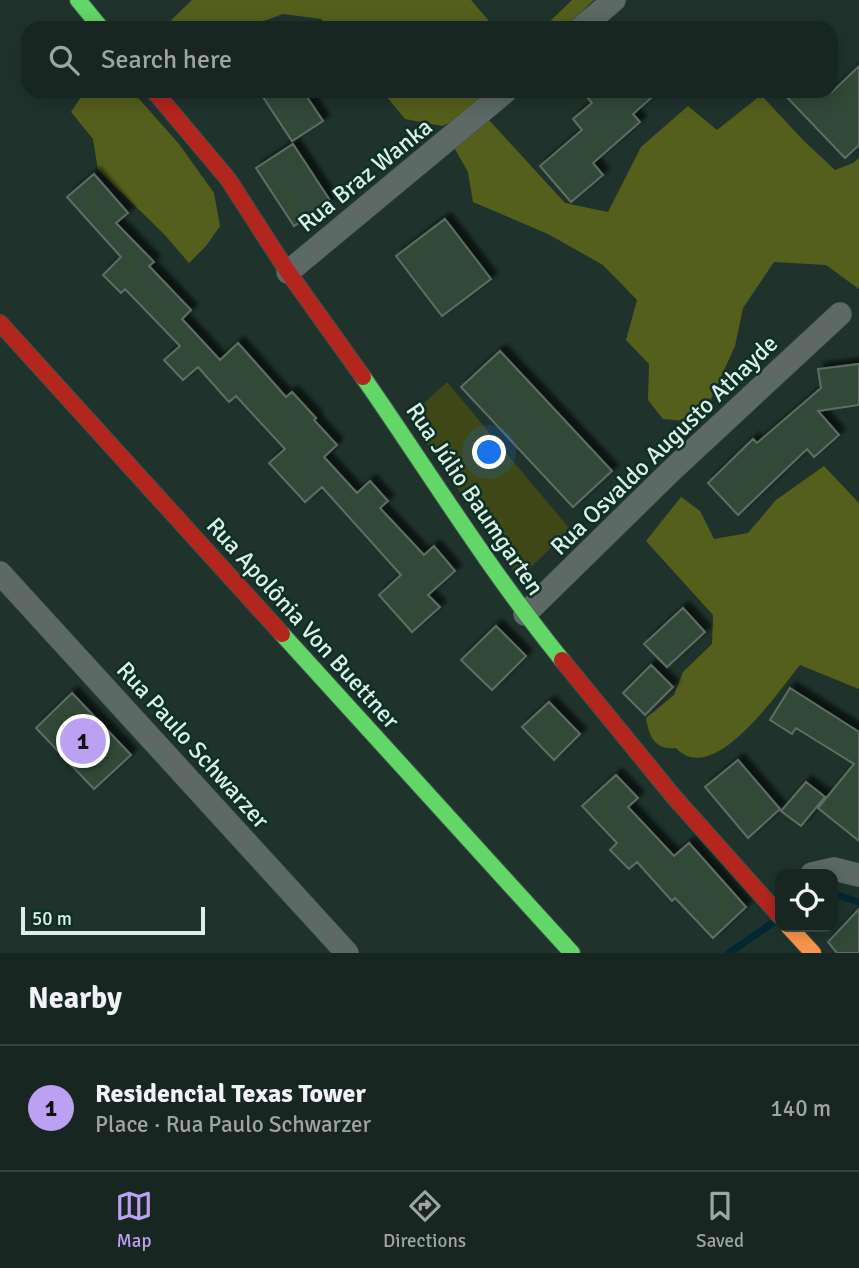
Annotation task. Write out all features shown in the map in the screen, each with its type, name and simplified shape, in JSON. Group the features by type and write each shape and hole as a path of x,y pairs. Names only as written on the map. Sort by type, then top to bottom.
{"street":[{"path":"78,0 96,21"},
{"path":"589,21 614,0"},
{"name":"Rua Júlio Baumgarten","path":"160,98 228,179 288,271 525,614 674,797 774,902"},
{"name":"Rua Braz Wanka","path":"288,271 498,98"},
{"name":"Rua Osvaldo Augusto Athayde","path":"525,614 672,470 839,314"},
{"name":"Rua Apolônia Von Buettner","path":"0,323 572,953"},
{"name":"Rua Paulo Schwarzer","path":"0,573 347,953"},
{"path":"838,870 859,875"},
{"path":"794,932 813,953"}],"green space":[{"path":"192,0 471,0 489,21 323,21 283,14 264,21 170,21"},
{"path":"572,0 594,0 572,21 550,21"},
{"path":"80,98 138,98 179,144 214,193 220,226 206,246 189,263 164,234 98,170 93,139 71,112"},
{"path":"388,98 485,98 462,118 442,126 405,119"},
{"path":"757,98 764,98 835,170 859,158 859,289 826,265 774,262 743,308 735,346 706,410 686,421 663,419 648,400 649,364 626,340 637,300 603,265 548,234 473,202 468,172 452,144 488,119 565,203 608,212 641,147 688,106 717,130"},
{"path":"447,382 570,529 519,579 409,417"},
{"path":"824,466 859,503 859,689 800,665 762,713 727,746 709,756 691,757 676,748 663,747 651,736 646,718 674,695 683,672 712,644 713,615 646,541 681,497 700,511 714,539 748,533 776,500"}],"building":[{"path":"859,66 859,145 845,158 788,98 838,98 838,86"},
{"path":"264,98 308,98 323,121 292,141"},
{"path":"588,98 651,98 633,114 640,122 593,163 603,175 571,202 540,166 582,130 573,119 592,103"},
{"path":"293,144 331,202 294,226 256,168"},
{"path":"94,174 128,213 116,223 154,262 149,266 191,310 182,319 220,360 238,343 286,397 292,392 337,445 324,457 357,493 370,481 388,501 380,508 424,555 434,546 455,571 428,595 440,607 412,632 379,595 401,575 322,487 305,502 269,463 285,449 236,396 229,402 198,367 183,380 164,360 180,346 125,289 121,293 103,275 121,257 67,197"},
{"path":"445,219 491,279 442,316 396,256"},
{"path":"500,351 612,471 573,507 461,387"},
{"path":"859,364 859,405 818,411 839,435 814,457 807,449 738,515 708,483 753,439 757,443 821,388 818,369"},
{"path":"683,608 705,632 667,667 644,644"},
{"path":"496,626 526,656 492,690 461,660"},
{"path":"651,665 673,687 645,715 623,693"},
{"path":"790,688 859,732 859,841 818,808 854,764 796,728 792,734 770,720"},
{"path":"72,693 131,755 94,789 36,728"},
{"path":"549,702 580,734 554,760 522,727"},
{"path":"738,760 780,809 748,838 705,787"},
{"path":"616,775 638,798 628,807 674,856 689,843 746,907 713,938 675,898 672,901 637,862 629,869 610,850 617,843 582,806"},
{"path":"806,782 825,797 801,826 781,811"},
{"path":"859,909 859,953 837,953 828,942"}],"waterway":[{"path":"838,895 859,902"},
{"path":"729,953 774,922"}],"traffic: fast":[{"path":"78,0 95,21"},
{"path":"363,377 484,556 562,660"},
{"path":"282,634 572,953"}],"traffic: slow":[{"path":"794,932 813,953"}],"traffic: jam":[{"path":"160,98 228,179 288,272 363,377"},
{"path":"0,323 282,634"},
{"path":"562,660 674,797 775,910"}],"place":[{"name":"Residencial Texas Tower","path":"83,741"}]}
